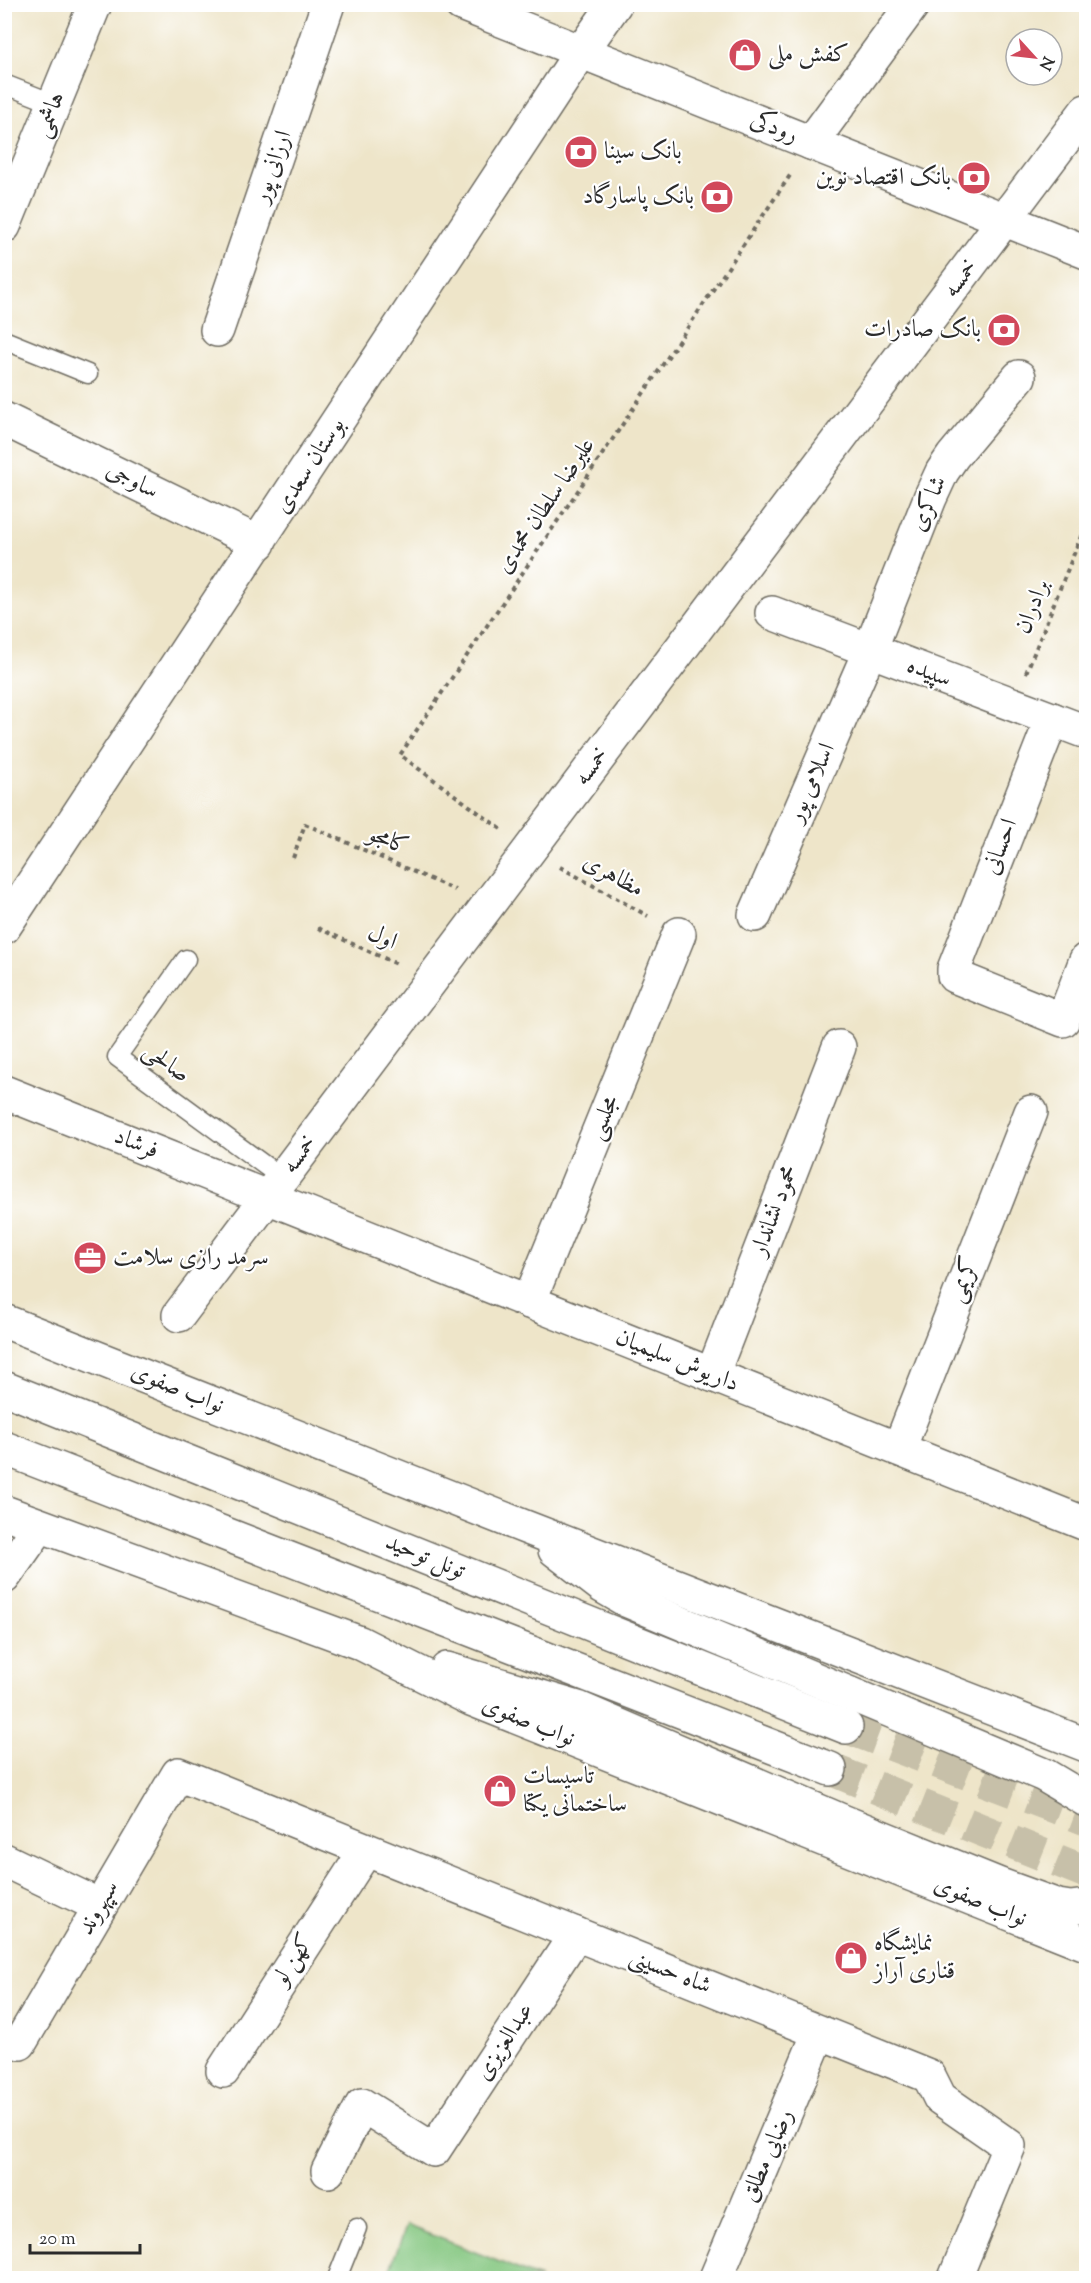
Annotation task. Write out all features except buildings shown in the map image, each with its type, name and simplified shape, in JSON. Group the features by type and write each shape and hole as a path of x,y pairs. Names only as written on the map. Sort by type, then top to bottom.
{"main road":[{"name":"هاشمی","path":"4,226 95,4"},
{"name":"ارزانی پور","path":"217,330 328,4"},
{"name":"رودکی","path":"461,4 1086,252"},
{"name":"بوستان سعدی","path":"4,927 581,52 615,4"},
{"path":"811,143 913,4"},
{"name":"خمسه","path":"179,1315 1086,111"},
{"name":"شاکری","path":"870,650 942,472 1019,376"},
{"name":"ساوجی","path":"4,419 259,543"},
{"name":"سپیده","path":"772,613 1086,732"},
{"name":"اسلامی پور","path":"755,915 870,650"},
{"name":"احسانی","path":"1052,719 954,969 954,976 1063,1020 1078,1006"},
{"name":"مجلسی","path":"529,1302 679,934"},
{"path":"1078,1006 1086,960"},
{"name":"محمود نشاندار","path":"712,1374 838,1047"},
{"name":"فرشاد","path":"4,1092 275,1187"},
{"name":"کریمی","path":"899,1449 1031,1112"},
{"name":"داریوش سلیمیان","path":"275,1187 529,1302 1086,1524"},
{"name":"نواب صفوی","path":"4,1321 1086,1745"},
{"name":"تونل توحید","path":"4,1388 846,1727"},
{"path":"4,1448 830,1769"},
{"name":"نواب صفوی","path":"4,1512 360,1643 471,1699 1086,1944"},
{"path":"4,1577 40,1526"},
{"path":"525,1527 602,1586 626,1600 1044,1775 1086,1800"},
{"path":"360,1643 579,1708 1000,1886 1058,1906 1070,1908 1086,1906"},
{"name":"شاه حسینی","path":"178,1774 929,2076 940,2098 1009,2146 956,2278"},
{"name":"سپهروند","path":"20,2043 178,1774"},
{"name":"کهن لو","path":"223,2071 366,1850"},
{"path":"4,1860 100,1906"},
{"name":"عبدالعزیزی","path":"328,2171 362,2105 434,2150 576,1934"},
{"name":"رضایی مطلق","path":"716,2278 819,2033"}],"lane":[{"path":"4,84 55,104"},
{"path":"4,340 88,374"},
{"name":"صالحی","path":"186,959 117,1057 275,1187"},
{"path":"337,2278 357,2228"}],"path":[{"name":"علیرضا سلطان محمدی","path":"530,850 400,755 811,143"},
{"name":"برادران","path":"1014,704 1086,524"},
{"name":"کامجو","path":"293,858 305,824 489,904"},
{"name":"مظاهری","path":"530,850 679,934"},
{"name":"اول","path":"318,928 432,980"}],"green space":[{"path":"407,2225 540,2278 386,2278"}],"tunnel":[{"path":"846,1727 1086,1819"},
{"path":"830,1769 1086,1872"}],"place":[{"name":"کفش ملی","path":"745,55"},
{"name":"بانک سینا","path":"581,152"},
{"name":"بانک اقتصاد نوین","path":"974,178"},
{"name":"بانک پاسارگاد","path":"717,197"},
{"name":"بانک صادرات","path":"1004,330"},
{"name":"سرمد رازی سلامت","path":"90,1258"},
{"name":"تاسیسات ساختمانی یکتا","path":"500,1791"},
{"name":"نمایشگاه قناری آراز","path":"851,1958"}]}
